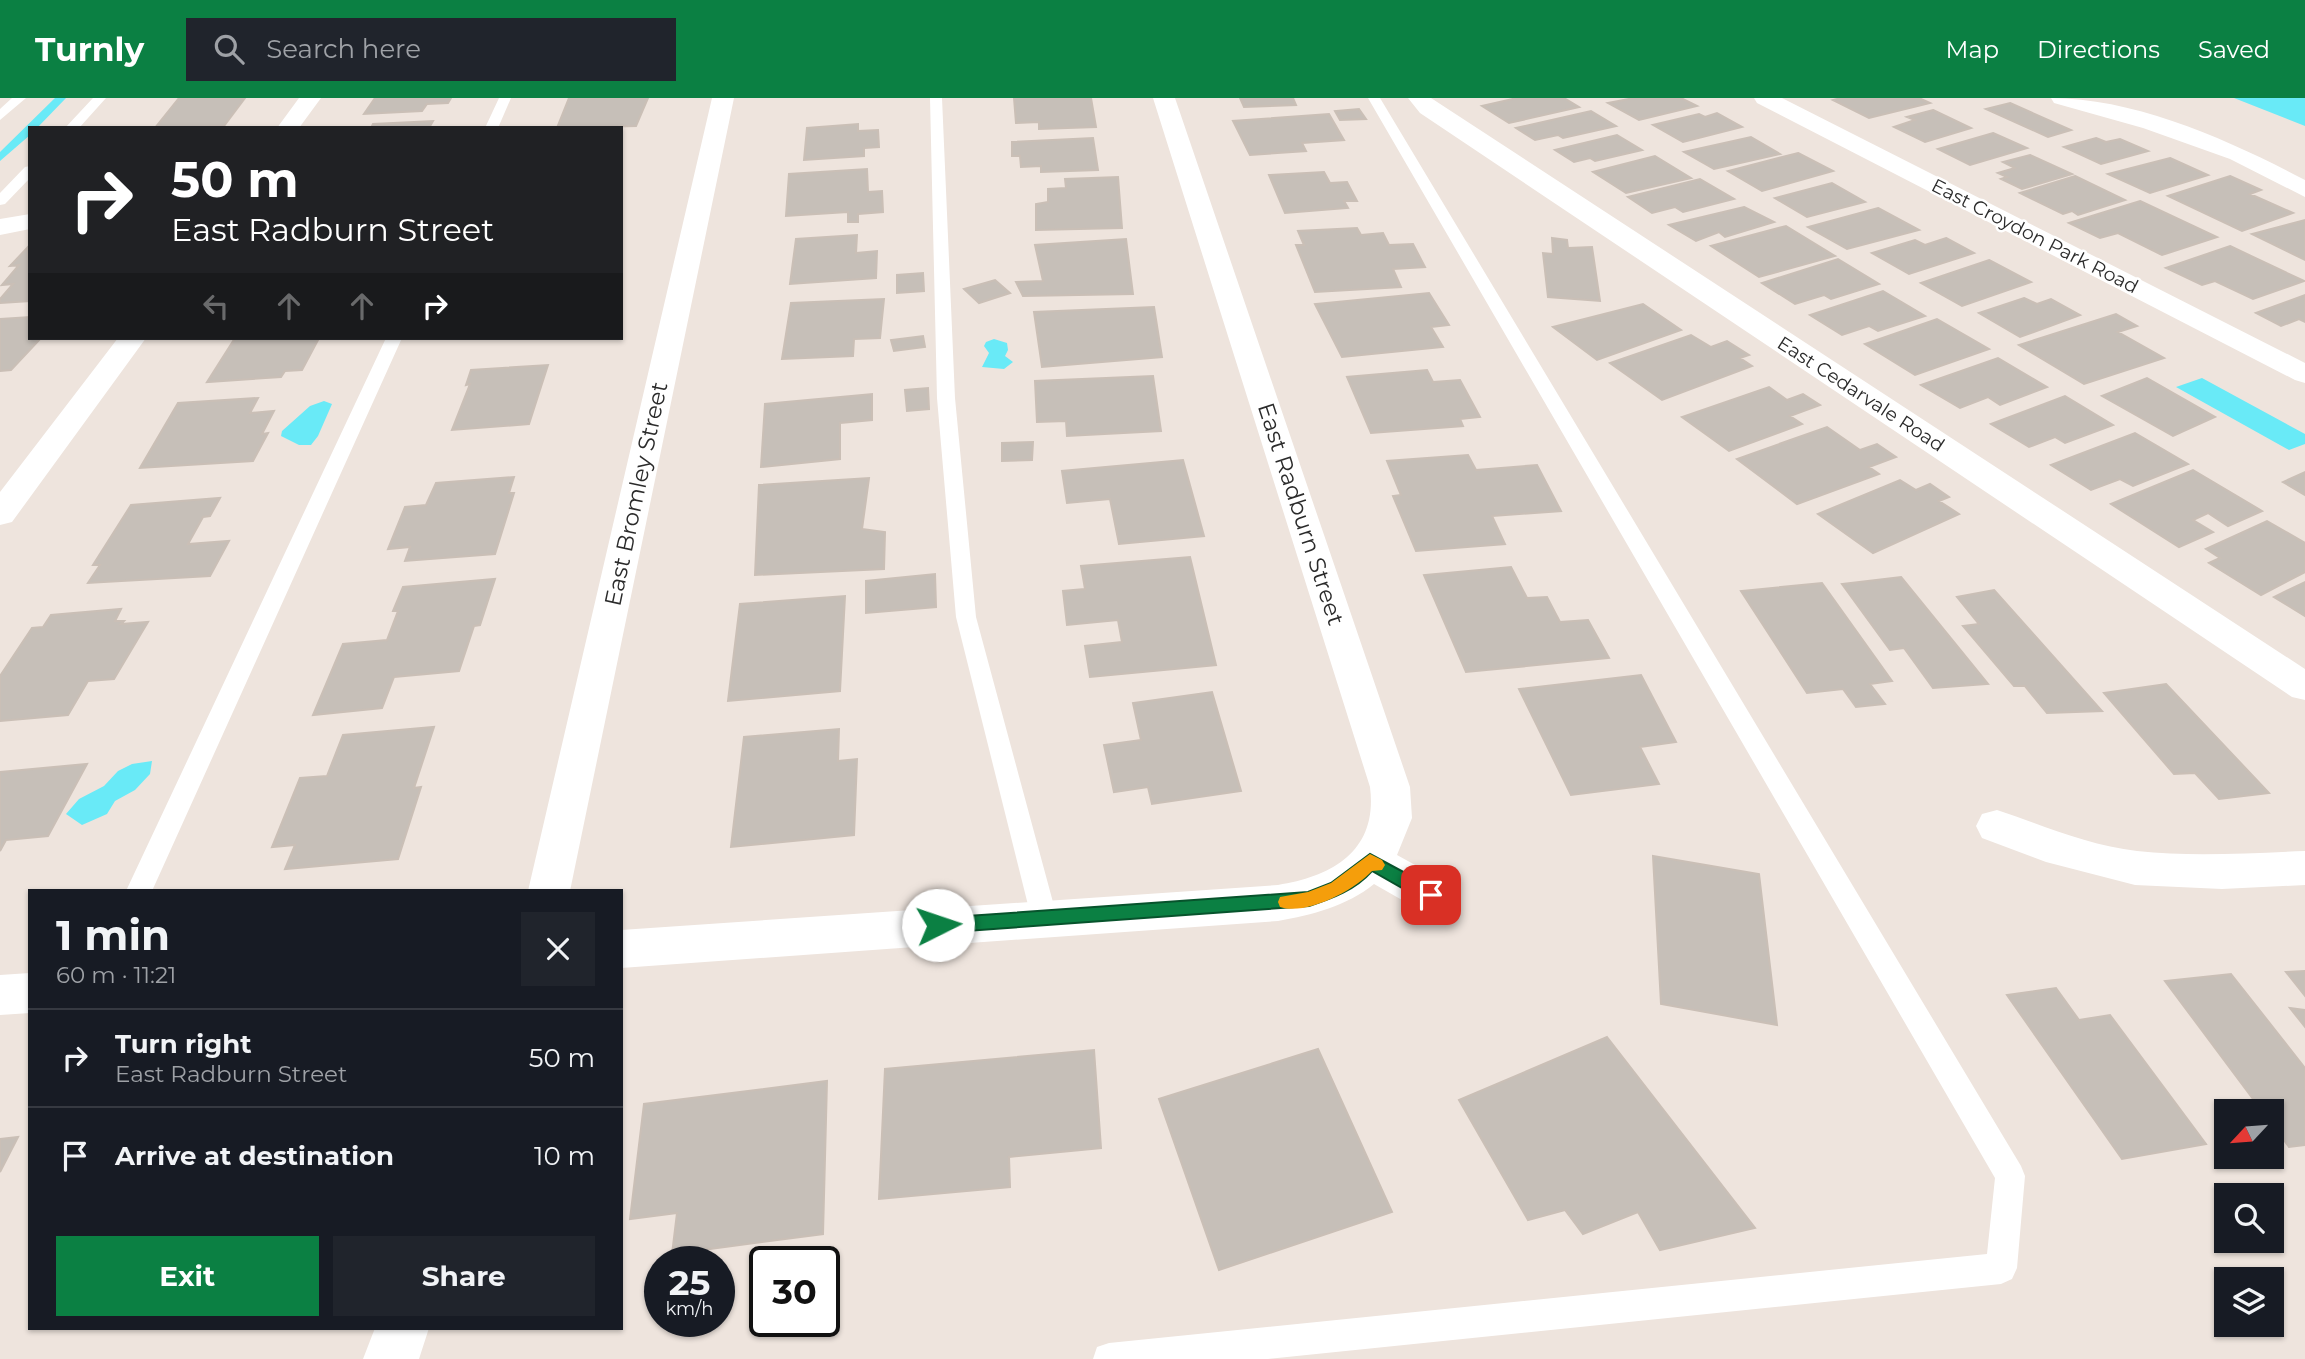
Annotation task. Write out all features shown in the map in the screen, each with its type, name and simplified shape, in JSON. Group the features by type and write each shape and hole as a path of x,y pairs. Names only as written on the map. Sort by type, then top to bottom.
{"street":[{"path":"289,126 310,98"},
{"name":"East Bromley Street","path":"549,889 723,98"},
{"name":"East Radburn Street","path":"623,949 1309,899 1338,888 1357,875 1370,861 1392,827 1393,803 1390,787 1164,98"},
{"name":"East Cedarvale Road","path":"1419,98 1440,116 2305,687"},
{"name":"East Croydon Park Road","path":"1765,98 2305,374"},
{"path":"2062,98 2151,123 2227,149 2305,190"},
{"path":"0,227 28,222"},
{"path":"0,515 131,340"},
{"path":"1997,826 2046,845 2135,868 2222,872 2305,868"},
{"path":"1370,861 1431,895"},
{"path":"0,995 28,993"},
{"path":"391,1359 401,1330"}],"lane":[{"path":"0,116 20,98"},
{"path":"73,126 100,98"},
{"path":"492,126 505,98"},
{"path":"936,98 946,398 966,617 1044,917"},
{"path":"1109,1359 2001,1268 2010,1176 1374,98"},
{"path":"0,201 28,172"},
{"path":"140,889 393,340"}],"water":[{"path":"2234,98 2305,98 2305,126"},
{"path":"994,339 1007,343 1005,356 1013,362 1004,369 982,367 989,353 984,346 986,342"},
{"path":"2202,378 2305,434 2305,444 2289,450 2176,387"},
{"path":"324,401 332,404 318,436 311,445 299,445 281,436 282,431 310,406"},
{"path":"152,761 150,774 135,790 115,801 107,814 82,825 66,814 79,799 104,786 118,771 132,764"}],"building":[{"path":"179,98 245,98 224,126 157,126"},
{"path":"375,98 451,98 448,103 427,104 422,111 364,114"},
{"path":"569,98 648,98 636,126 558,126"},
{"path":"1014,98 1091,98 1096,127 1039,129 1039,122 1016,123"},
{"path":"1240,98 1293,98 1296,105 1244,107"},
{"path":"1517,98 1564,98 1579,107 1509,123 1482,106"},
{"path":"1634,98 1681,98 1697,106 1639,120 1608,103"},
{"path":"1919,98 1930,103 1869,118 1833,100"},
{"path":"2010,103 2071,130 2048,137 1986,109"},
{"path":"1359,109 1366,119 1340,120 1335,111"},
{"path":"1933,110 1971,128 1925,142 1894,127 1915,120 1907,117"},
{"path":"1591,111 1616,126 1563,138 1558,135 1535,140 1516,128"},
{"path":"1717,113 1742,127 1683,142 1653,125 1699,114 1705,117"},
{"path":"1329,114 1344,140 1302,143 1306,151 1250,155 1233,121"},
{"path":"433,121 430,126 372,126"},
{"path":"858,124 858,131 878,130 879,147 864,148 864,156 804,160 807,128"},
{"path":"1993,133 2027,148 1970,165 1938,149"},
{"path":"1617,135 1642,150 1595,161 1590,158 1574,162 1555,150"},
{"path":"1751,137 1780,154 1714,169 1684,152"},
{"path":"1093,138 1098,170 1041,172 1041,166 1021,167 1020,156 1012,156 1012,142"},
{"path":"2096,138 2106,142 2120,139 2148,151 2101,164 2064,147"},
{"path":"1798,153 1833,171 1762,191 1728,171"},
{"path":"2030,155 2072,174 2022,189 2001,179 2007,177 1998,173 2015,168 2003,162"},
{"path":"1655,156 1691,178 1626,193 1593,172"},
{"path":"2170,158 2208,175 2150,193 2108,174"},
{"path":"867,169 868,192 882,191 883,212 858,214 858,222 848,222 848,212 786,216 789,174"},
{"path":"1324,172 1330,183 1347,182 1357,201 1344,201 1348,208 1285,213 1269,175"},
{"path":"2075,176 2125,200 2078,215 2072,211 2063,214 2020,193"},
{"path":"2230,176 2261,190 2250,194 2293,213 2242,231 2168,196"},
{"path":"1118,177 1122,228 1036,230 1036,204 1048,202 1048,189 1066,188 1065,179"},
{"path":"1700,179 1734,199 1683,212 1675,207 1652,213 1628,197"},
{"path":"1832,183 1865,202 1807,217 1775,198"},
{"path":"2140,201 2217,237 2162,255 2118,233 2100,238 2069,223"},
{"path":"1744,207 1774,222 1725,237 1719,232 1696,241 1669,225"},
{"path":"1878,208 1919,230 1847,249 1808,227"},
{"path":"2305,220 2305,260 2252,234"},
{"path":"1786,226 1835,256 1759,277 1711,246"},
{"path":"1357,228 1361,235 1383,233 1389,245 1413,244 1425,267 1393,269 1401,287 1315,292 1296,245 1304,245 1298,231"},
{"path":"857,235 856,253 877,251 876,278 790,284 796,239"},
{"path":"1552,238 1567,240 1568,248 1592,247 1600,301 1548,297 1543,253 1553,254"},
{"path":"1946,238 1974,253 1909,274 1872,253 1915,240 1925,245"},
{"path":"1126,239 1133,294 1023,296 1016,282 1043,281 1035,245"},
{"path":"2230,246 2304,281 2253,299 2215,281 2202,285 2166,268"},
{"path":"28,247 28,301 0,303 0,299 13,284 2,285 19,265 10,266"},
{"path":"1838,259 1879,284 1831,299 1824,295 1795,304 1762,283"},
{"path":"1989,260 2031,282 1962,306 1921,283"},
{"path":"923,273 924,291 897,293 897,275"},
{"path":"995,280 1010,293 979,303 964,289"},
{"path":"1883,291 1925,316 1878,331 1869,326 1842,335 1810,315"},
{"path":"1429,293 1449,325 1431,327 1443,347 1342,357 1315,304"},
{"path":"2305,295 2305,322 2299,319 2281,326 2256,313"},
{"path":"2024,298 2037,304 2051,299 2080,315 2020,337 1979,313"},
{"path":"884,299 880,338 854,339 853,356 782,359 791,303"},
{"path":"1643,304 1681,330 1597,360 1553,327"},
{"path":"1154,307 1162,357 1042,367 1034,312"},
{"path":"2116,314 2137,326 2118,332 2164,358 2084,384 2019,345"},
{"path":"28,317 28,340 39,340 11,370 0,371 0,319"},
{"path":"1937,319 1989,349 1915,375 1865,344"},
{"path":"1691,335 1711,347 1727,341 1749,355 1740,358 1752,366 1662,400 1610,363"},
{"path":"923,336 925,347 894,351 891,340"},
{"path":"234,340 318,340 302,370 285,371 281,377 207,382"},
{"path":"1998,358 2047,387 2000,405 1988,397 1960,408 1921,385"},
{"path":"548,365 529,424 452,430 470,384 466,385 471,370"},
{"path":"1427,370 1433,382 1460,380 1480,417 1460,419 1463,426 1371,433 1347,377"},
{"path":"1153,376 1161,431 1067,436 1066,421 1037,422 1035,381"},
{"path":"2147,378 2215,417 2173,436 2102,396"},
{"path":"1769,387 1787,400 1803,394 1820,405 1790,416 1802,424 1729,451 1682,417"},
{"path":"928,388 929,409 907,411 905,390"},
{"path":"872,394 872,420 840,423 840,459 761,467 765,404"},
{"path":"2065,396 2113,425 2065,443 2055,437 2029,447 1991,424"},
{"path":"258,398 250,413 274,411 262,434 268,433 253,461 140,468 178,403"},
{"path":"1827,427 1860,450 1877,444 1896,457 1869,467 1879,474 1797,504 1737,459"},
{"path":"2135,433 2188,464 2133,486 2120,479 2091,490 2051,465"},
{"path":"1033,442 1032,460 1002,461 1002,443"},
{"path":"1468,455 1476,470 1537,465 1561,511 1492,516 1505,544 1416,551 1393,496 1401,495 1387,461"},
{"path":"1183,460 1204,536 1119,544 1110,499 1067,503 1062,471"},
{"path":"2193,470 2262,511 2228,526 2208,513 2193,520 2213,532 2179,547 2111,504"},
{"path":"2305,472 2305,495 2283,482"},
{"path":"514,477 509,493 514,493 495,554 405,561 410,547 388,549 405,507 426,505 436,483"},
{"path":"869,478 862,529 885,532 884,569 755,575 759,485"},
{"path":"1900,480 1916,490 1930,484 1949,497 1939,501 1959,514 1873,553 1818,514"},
{"path":"220,498 210,516 203,517 188,544 229,541 210,576 88,583 100,565 93,565 131,505"},
{"path":"2267,521 2305,543 2305,572 2261,595 2209,563 2220,558 2206,549"},
{"path":"1190,557 1216,665 1090,677 1085,646 1122,642 1118,620 1067,625 1063,591 1085,589 1081,566"},
{"path":"1511,567 1527,598 1547,597 1560,622 1588,620 1609,658 1466,672 1424,575"},
{"path":"935,574 936,607 866,613 866,581"},
{"path":"1901,577 1988,684 1933,688 1904,648 1890,650 1842,584"},
{"path":"495,579 480,625 474,626 459,671 394,677 382,708 313,715 343,644 387,640 398,611 393,611 403,587"},
{"path":"2305,582 2305,616 2274,597"},
{"path":"1822,583 1892,681 1870,684 1885,704 1856,707 1843,689 1807,693 1741,591"},
{"path":"1994,590 2102,711 2047,713 2025,686 2014,686 1963,626 1979,624 1957,597"},
{"path":"845,596 840,691 728,701 740,604"},
{"path":"121,609 115,621 124,621 121,624 148,622 114,679 88,681 68,715 0,721 0,676 32,628 43,627 51,615"},
{"path":"1641,675 1676,742 1640,747 1659,784 1571,795 1519,689"},
{"path":"2166,684 2269,793 2219,799 2195,773 2174,774 2104,693"},
{"path":"1212,692 1241,791 1152,804 1148,787 1114,792 1104,745 1141,740 1133,703"},
{"path":"434,727 414,788 421,787 398,859 285,869 295,845 272,847 300,778 327,776 343,735"},
{"path":"839,729 838,761 857,759 854,835 731,847 744,737"},
{"path":"87,764 48,836 6,840 0,851 0,772"},
{"path":"1653,856 1759,874 1777,1025 1661,1004"},
{"path":"2305,971 2305,996 2286,972"},
{"path":"2231,974 2305,1068 2305,1145 2289,1147 2284,1140 2284,1099 2253,1099 2165,981"},
{"path":"2056,988 2079,1020 2110,1015 2206,1144 2122,1159 2007,995"},
{"path":"2290,1008 2305,1010 2305,1027"},
{"path":"1607,1037 1755,1228 1660,1250 1638,1212 1583,1234 1565,1210 1528,1220 1459,1100"},
{"path":"1318,1049 1392,1212 1219,1270 1159,1099"},
{"path":"1094,1050 1101,1148 1009,1157 1010,1187 879,1199 885,1069"},
{"path":"827,1081 823,1234 732,1246 673,1246 677,1213 630,1219 644,1104"},
{"path":"18,1137 0,1172 0,1139"}],"waterway":[{"path":"33,126 61,98"},
{"path":"0,158 28,131"}],"slow traffic":[{"path":"1287,902 1309,899 1338,888 1357,875 1370,861 1376,865"}],"route":[{"path":"938,925 1309,899 1338,888 1357,875 1370,861 1431,895"}]}
